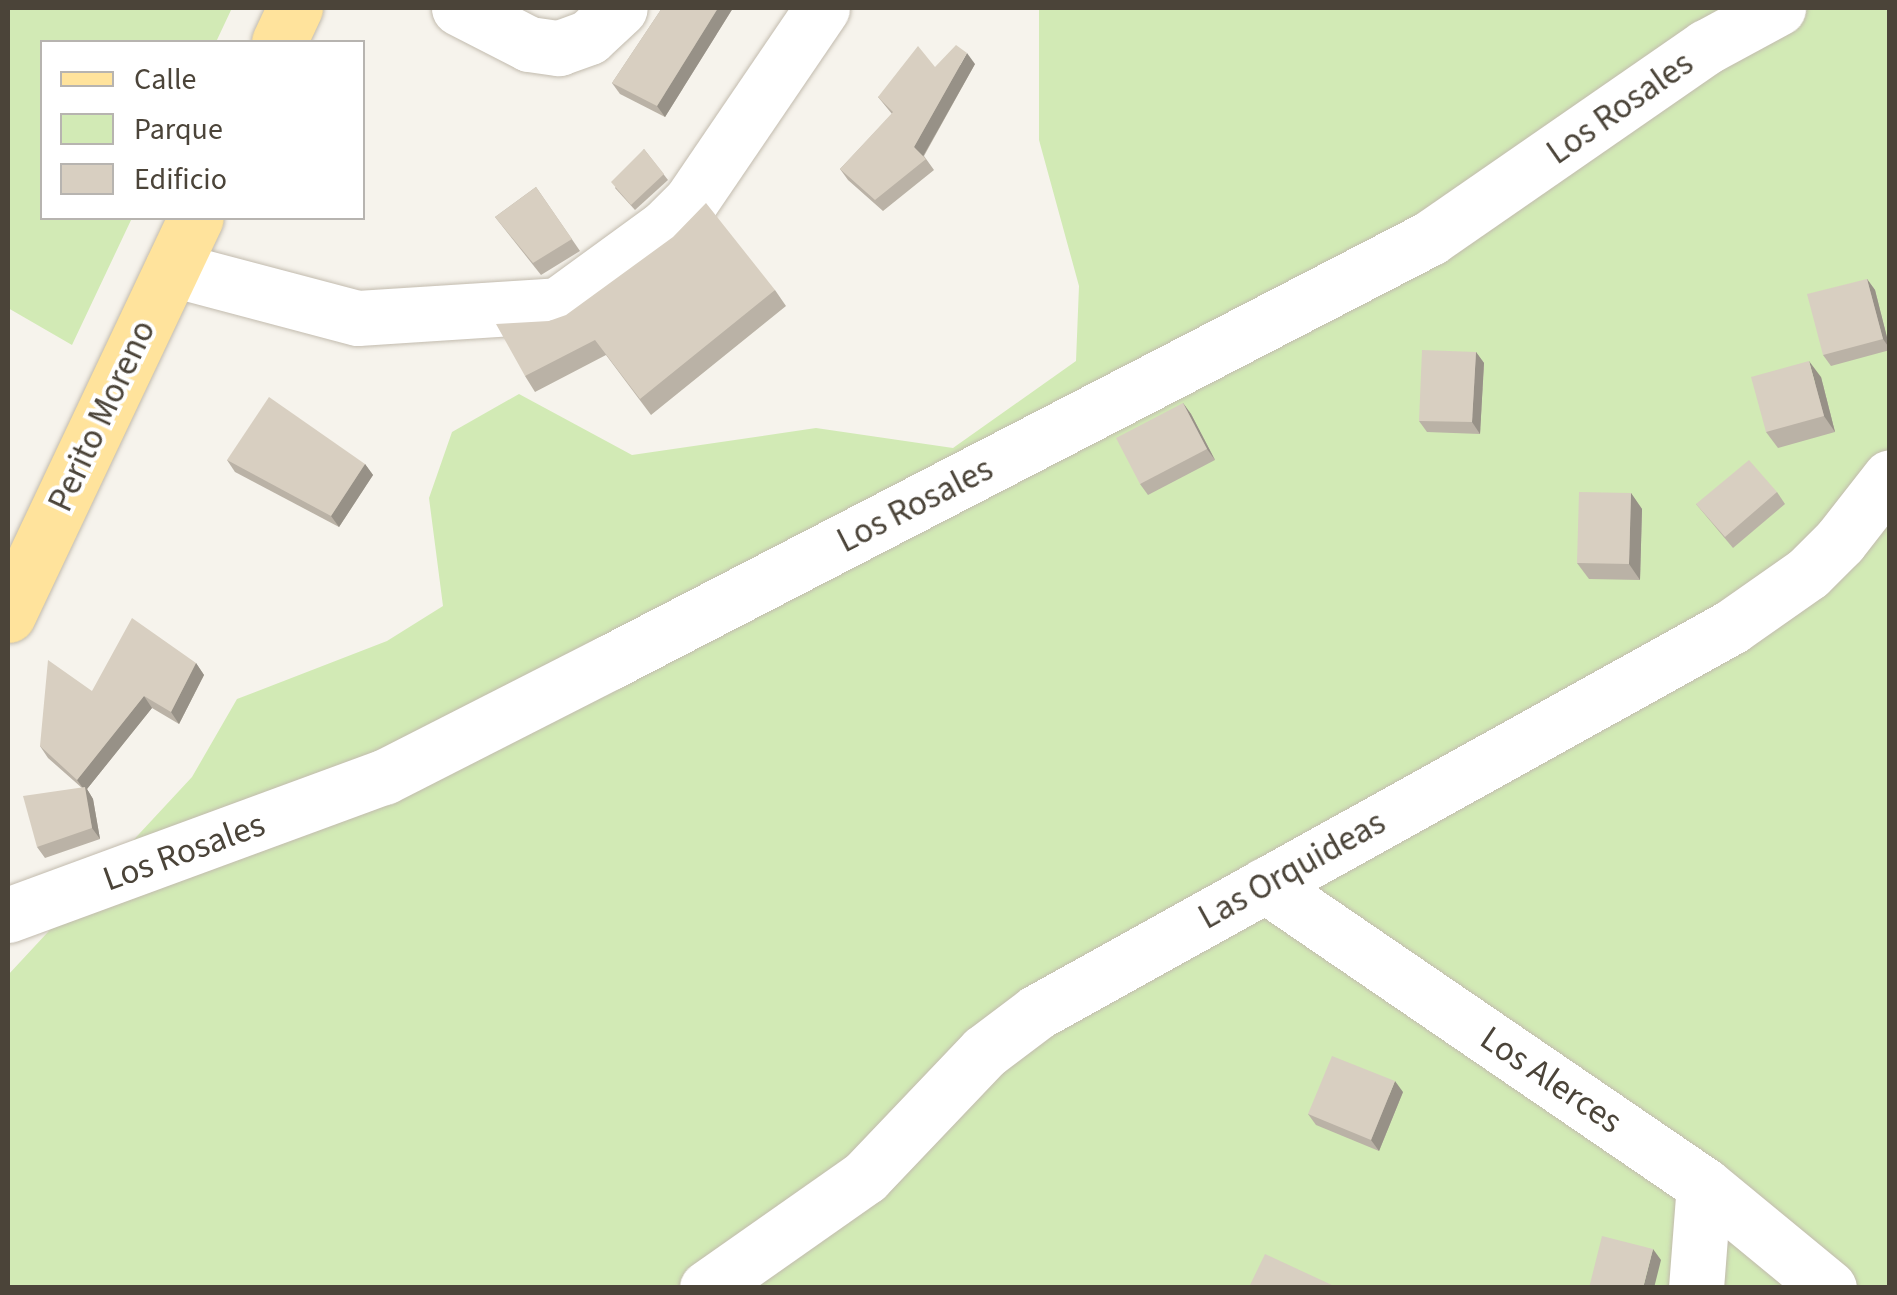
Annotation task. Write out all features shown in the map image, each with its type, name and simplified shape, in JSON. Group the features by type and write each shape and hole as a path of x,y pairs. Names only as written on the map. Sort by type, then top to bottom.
{"main road":[{"path":"279,40 295,8"},
{"name":"Perito Moreno","path":"8,616 195,220"}],"street":[{"path":"458,8 529,44 559,48 589,37 620,8"},
{"path":"172,269 358,318 558,304 665,226 690,201 822,8"},
{"name":"Los Rosales","path":"8,916 384,777 594,670 1430,238 1685,61 1778,8"},
{"name":"Las Orquideas","path":"708,1288 864,1177 984,1052 1011,1031 1771,601 1840,541 1890,476"},
{"name":"Los Alerces","path":"1265,885 1704,1185 1828,1288"},
{"path":"1696,1288 1704,1185"}],"green space":[{"path":"8,8 232,8 217,40 40,40 40,220 131,220 72,345 8,308"},
{"path":"1039,8 1889,8 1889,1287 8,1287 8,975 192,777 237,699 387,641 443,606 429,498 452,432 519,394 632,455 816,428 953,448 1076,361 1079,286 1039,140"}],"building":[{"path":"662,8 718,8 657,106 612,83"},
{"path":"956,45 967,53 914,147 926,159 875,200 840,169 893,112 878,97 918,46 935,67"},
{"path":"644,149 664,174 631,205 611,182"},
{"path":"536,187 572,239 533,263 495,217"},
{"path":"706,203 775,290 640,399 595,340 525,376 496,324 549,321 566,315 673,237"},
{"path":"1867,279 1883,339 1823,355 1807,294"},
{"path":"1422,350 1476,352 1472,422 1419,421"},
{"path":"1809,361 1824,416 1766,432 1751,377"},
{"path":"269,397 365,464 331,516 227,460"},
{"path":"1183,403 1207,449 1140,484 1116,438"},
{"path":"1749,460 1777,492 1725,537 1696,504"},
{"path":"1579,492 1631,493 1629,564 1577,563"},
{"path":"132,618 196,663 171,712 144,696 77,780 40,746 48,660 92,691"},
{"path":"85,787 92,828 37,847 23,796"},
{"path":"1332,1056 1395,1081 1371,1140 1308,1114"},
{"path":"1602,1236 1653,1249 1643,1288 1589,1288"},
{"path":"1265,1254 1332,1285 1331,1288 1250,1285"}]}
